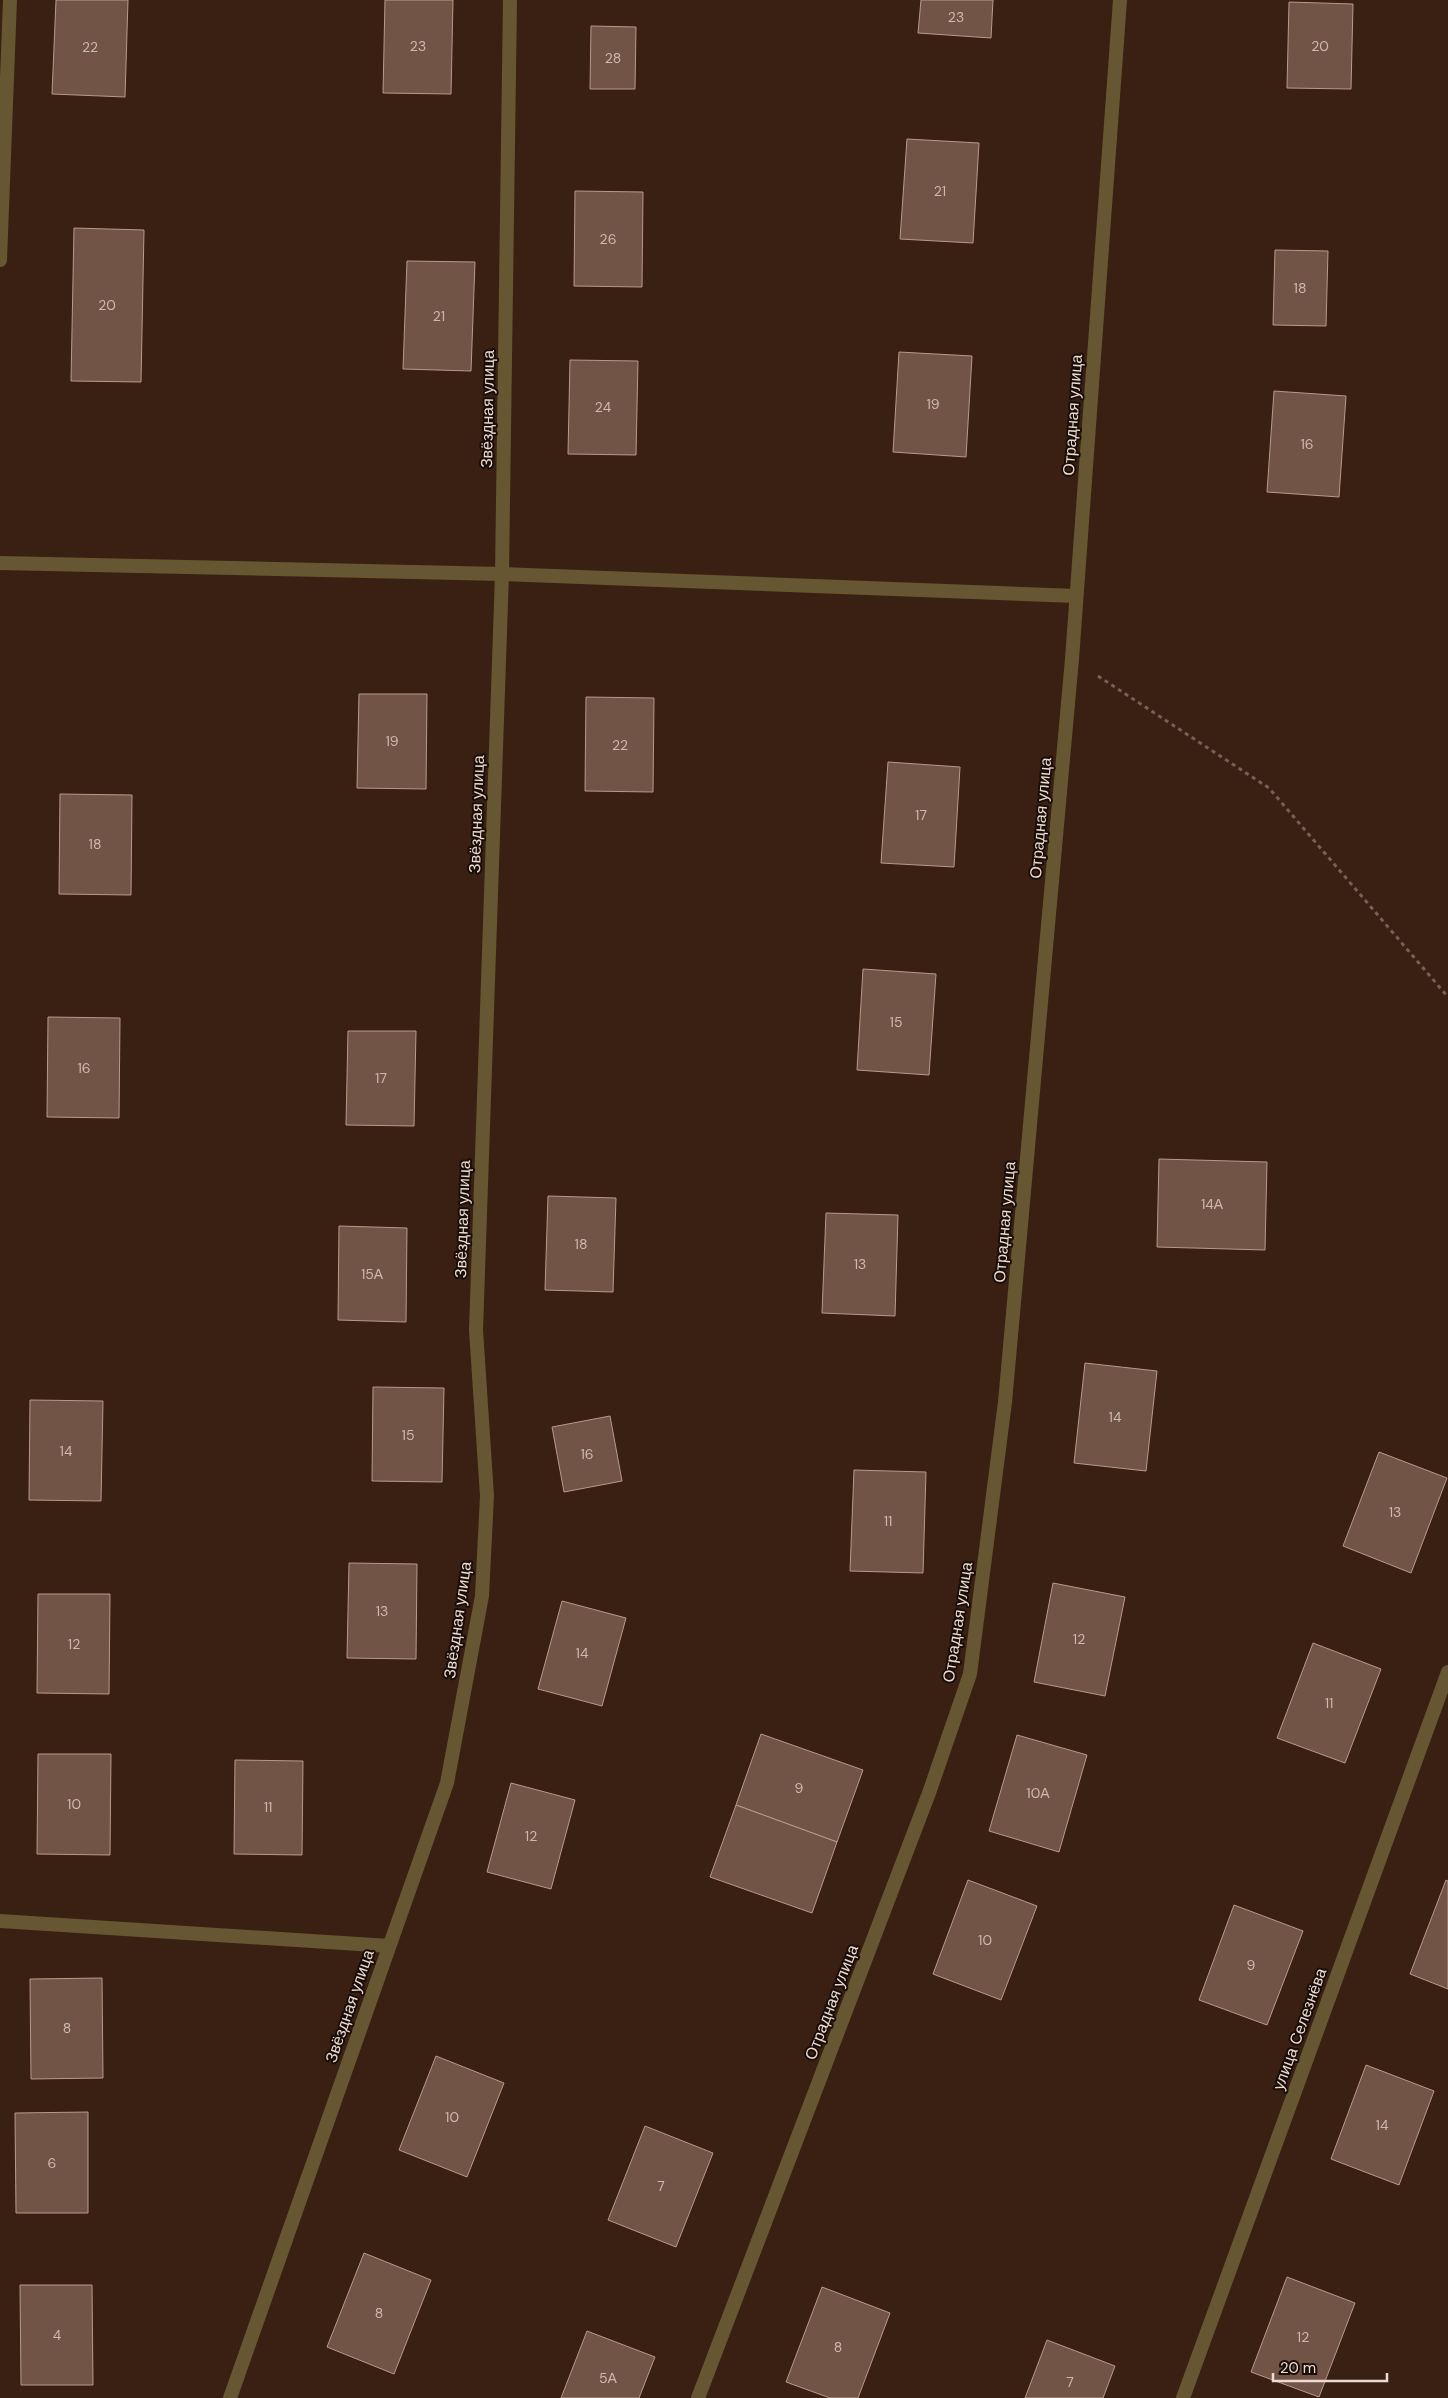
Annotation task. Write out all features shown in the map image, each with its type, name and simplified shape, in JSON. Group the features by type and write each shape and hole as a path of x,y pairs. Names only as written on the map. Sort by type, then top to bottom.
{"street":[{"path":"0,260 10,0"},
{"name":"Звёздная улица","path":"230,2398 447,1783 482,1596 488,1496 476,1330 502,574 510,0"},
{"name":"Отрадная улица","path":"698,2398 926,1803 970,1674 1005,1402 1072,659 1120,0"},
{"path":"0,563 502,574 1076,596"},
{"name":"улица Селезнёва","path":"1183,2398 1448,1672"},
{"path":"0,1920 389,1946"}],"path":[{"path":"1072,659 1269,788 1448,997"}],"building":[{"path":"56,0 128,0 125,97 52,94"},
{"path":"385,0 453,0 451,94 383,93"},
{"path":"921,0 993,0 991,38 918,33"},
{"path":"1289,2 1353,4 1351,89 1287,88"},
{"path":"591,26 636,27 635,89 590,89"},
{"path":"907,139 979,143 973,243 900,239"},
{"path":"575,191 643,192 642,287 574,286"},
{"path":"74,228 144,230 141,382 71,381"},
{"path":"1275,250 1328,251 1326,326 1273,325"},
{"path":"407,261 475,262 471,371 403,369"},
{"path":"899,352 972,356 966,457 893,452"},
{"path":"570,360 638,361 636,455 568,454"},
{"path":"1274,391 1346,396 1339,497 1267,492"},
{"path":"359,694 427,694 426,789 357,788"},
{"path":"586,697 654,698 653,792 585,791"},
{"path":"888,762 960,767 954,867 881,863"},
{"path":"60,794 132,795 131,895 59,894"},
{"path":"863,969 936,974 929,1075 857,1070"},
{"path":"48,1017 120,1018 119,1118 47,1117"},
{"path":"348,1031 416,1031 414,1126 346,1125"},
{"path":"1159,1159 1267,1162 1265,1250 1157,1247"},
{"path":"548,1196 616,1198 613,1292 545,1290"},
{"path":"826,1213 898,1215 895,1316 822,1313"},
{"path":"339,1226 407,1228 406,1322 338,1320"},
{"path":"1085,1363 1157,1371 1146,1471 1074,1463"},
{"path":"373,1387 444,1388 442,1482 372,1481"},
{"path":"30,1400 103,1401 101,1501 29,1500"},
{"path":"610,1416 622,1481 564,1492 552,1427"},
{"path":"1379,1452 1447,1478 1411,1573 1343,1546"},
{"path":"854,1470 926,1472 923,1573 850,1571"},
{"path":"349,1563 417,1564 416,1659 347,1658"},
{"path":"1053,1583 1125,1597 1105,1696 1034,1682"},
{"path":"38,1594 110,1594 109,1694 37,1693"},
{"path":"562,1601 626,1618 602,1706 538,1689"},
{"path":"1313,1643 1381,1669 1345,1763 1277,1738"},
{"path":"761,1734 863,1770 837,1842 736,1805"},
{"path":"1017,1735 1087,1755 1059,1852 989,1831"},
{"path":"38,1754 111,1754 110,1855 37,1854"},
{"path":"235,1760 303,1761 302,1855 234,1854"},
{"path":"511,1783 575,1800 551,1889 487,1872"},
{"path":"736,1805 837,1842 812,1913 710,1877"},
{"path":"968,1880 1037,1906 1001,2000 933,1974"},
{"path":"1446,1880 1448,1881 1448,1989 1410,1974"},
{"path":"1234,1905 1303,1931 1267,2025 1199,2000"},
{"path":"102,1978 103,2078 31,2079 30,1979"},
{"path":"436,2056 504,2083 467,2177 399,2150"},
{"path":"1366,2065 1434,2091 1399,2185 1331,2159"},
{"path":"88,2112 88,2213 16,2213 15,2113"},
{"path":"645,2126 713,2153 676,2247 608,2220"},
{"path":"364,2253 431,2280 394,2374 327,2347"},
{"path":"1287,2277 1355,2303 1319,2397 1251,2372"},
{"path":"20,2285 92,2285 93,2385 21,2385"},
{"path":"822,2287 890,2313 858,2398 830,2398 786,2382"},
{"path":"587,2331 655,2357 639,2398 561,2398"},
{"path":"1047,2340 1115,2366 1103,2398 1025,2398"}]}
